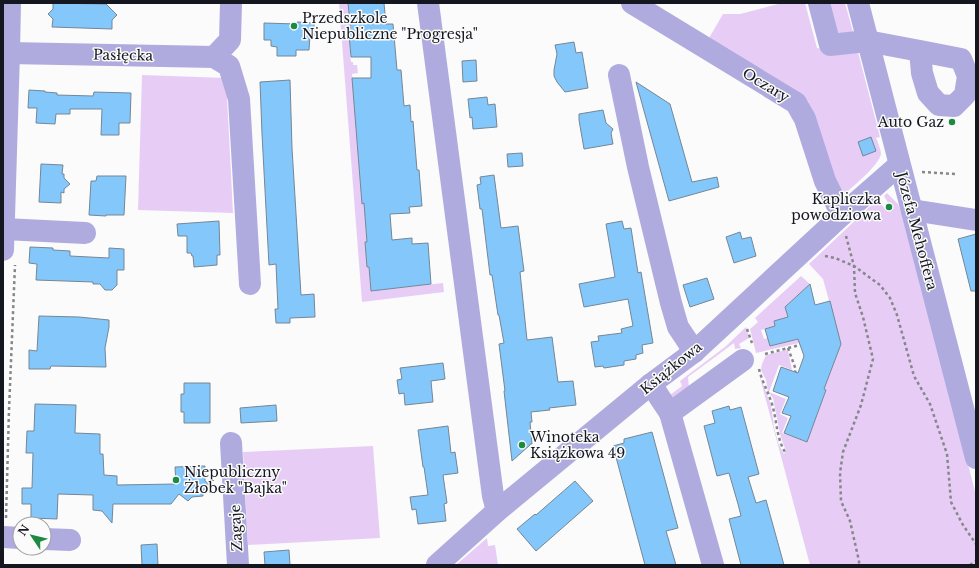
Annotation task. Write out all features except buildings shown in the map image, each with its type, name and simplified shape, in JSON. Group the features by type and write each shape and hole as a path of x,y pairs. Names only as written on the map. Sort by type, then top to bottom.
{"street":[{"path":"10,3 7,62 3,240 85,233"},
{"path":"231,3 230,40 222,62 239,99 250,284"},
{"path":"428,3 493,496 497,511"},
{"name":"Oczary","path":"632,3 796,103 806,119 825,181 843,214"},
{"path":"820,3 830,46 867,42 920,51"},
{"name":"Józefa Mehoffera","path":"858,3 867,42 908,168 912,210 976,458"},
{"name":"Pasłęcka","path":"7,62 222,62"},
{"path":"619,75 638,167 671,303 678,327 694,352"},
{"name":"Książkowa","path":"436,565 497,511 651,384 694,352 843,214 908,168"},
{"path":"912,210 976,220"},
{"path":"670,413 756,357"},
{"path":"651,384 670,413 713,565"},
{"name":"Zagaje","path":"231,443 238,565"},
{"path":"52,539 70,540"}],"path":[{"path":"908,168 955,174"},
{"path":"846,236 854,266 855,293 863,317 873,359 861,405 843,452 840,473 841,501 850,521 859,565"},
{"path":"822,256 835,258 854,266 880,285 890,298 897,315 914,376 930,404 947,454 952,502 963,525 976,544"},
{"path":"751,326 747,329 759,370 772,406 777,431 785,452"},
{"path":"756,357 800,345"},
{"path":"788,348 796,370 795,372"},
{"path":"970,565 976,561"}],"shaded area":[{"path":"339,3 352,3 348,4 351,33 349,34 351,42 350,54 351,62 353,62 353,65 357,65 358,73 352,74 362,203 364,203 364,207 368,207 365,215 367,242 365,242 371,291 443,283 444,292 362,302"},
{"path":"782,3 805,3 817,48 849,54 858,52 880,137 876,138 881,153 880,158 871,170 841,197 808,101 709,38 723,14 740,14"},
{"path":"827,3 845,3 853,32 836,37"},
{"path":"142,75 226,78 233,213 138,210"},
{"path":"887,193 898,204 905,221 976,495 976,565 810,565 759,374 771,405 774,427 778,442 784,454 786,450 780,434 773,398 768,392 766,380 761,370 762,364 766,355 786,350 788,351 792,370 779,365 769,392 786,399 780,414 788,418 782,433 807,442 826,390 824,389 841,344 823,279 809,264 879,198 881,204 887,211 891,208 884,196"},
{"path":"801,276 810,284 785,307 788,317 774,321 775,326 761,330 764,339 768,338 770,346 798,339 799,343 756,353 750,329 758,322 755,318"},
{"path":"746,327 749,338 739,344 741,348 735,349 734,343 688,377 689,388 674,398 670,395 682,386 680,381 725,347"},
{"path":"373,446 380,538 248,545 243,452"},
{"path":"487,538 488,546 495,545 498,565 456,565"}],"place":[{"name":"Przedszkole Niepubliczne \"Progresja\"","path":"294,26"},
{"name":"Auto Gaz","path":"952,122"},
{"name":"Kapliczka powodziowa","path":"889,207"},
{"name":"Winoteka Książkowa 49","path":"522,445"},
{"name":"Niepubliczny Żłobek \"Bajka\"","path":"176,480"}]}
